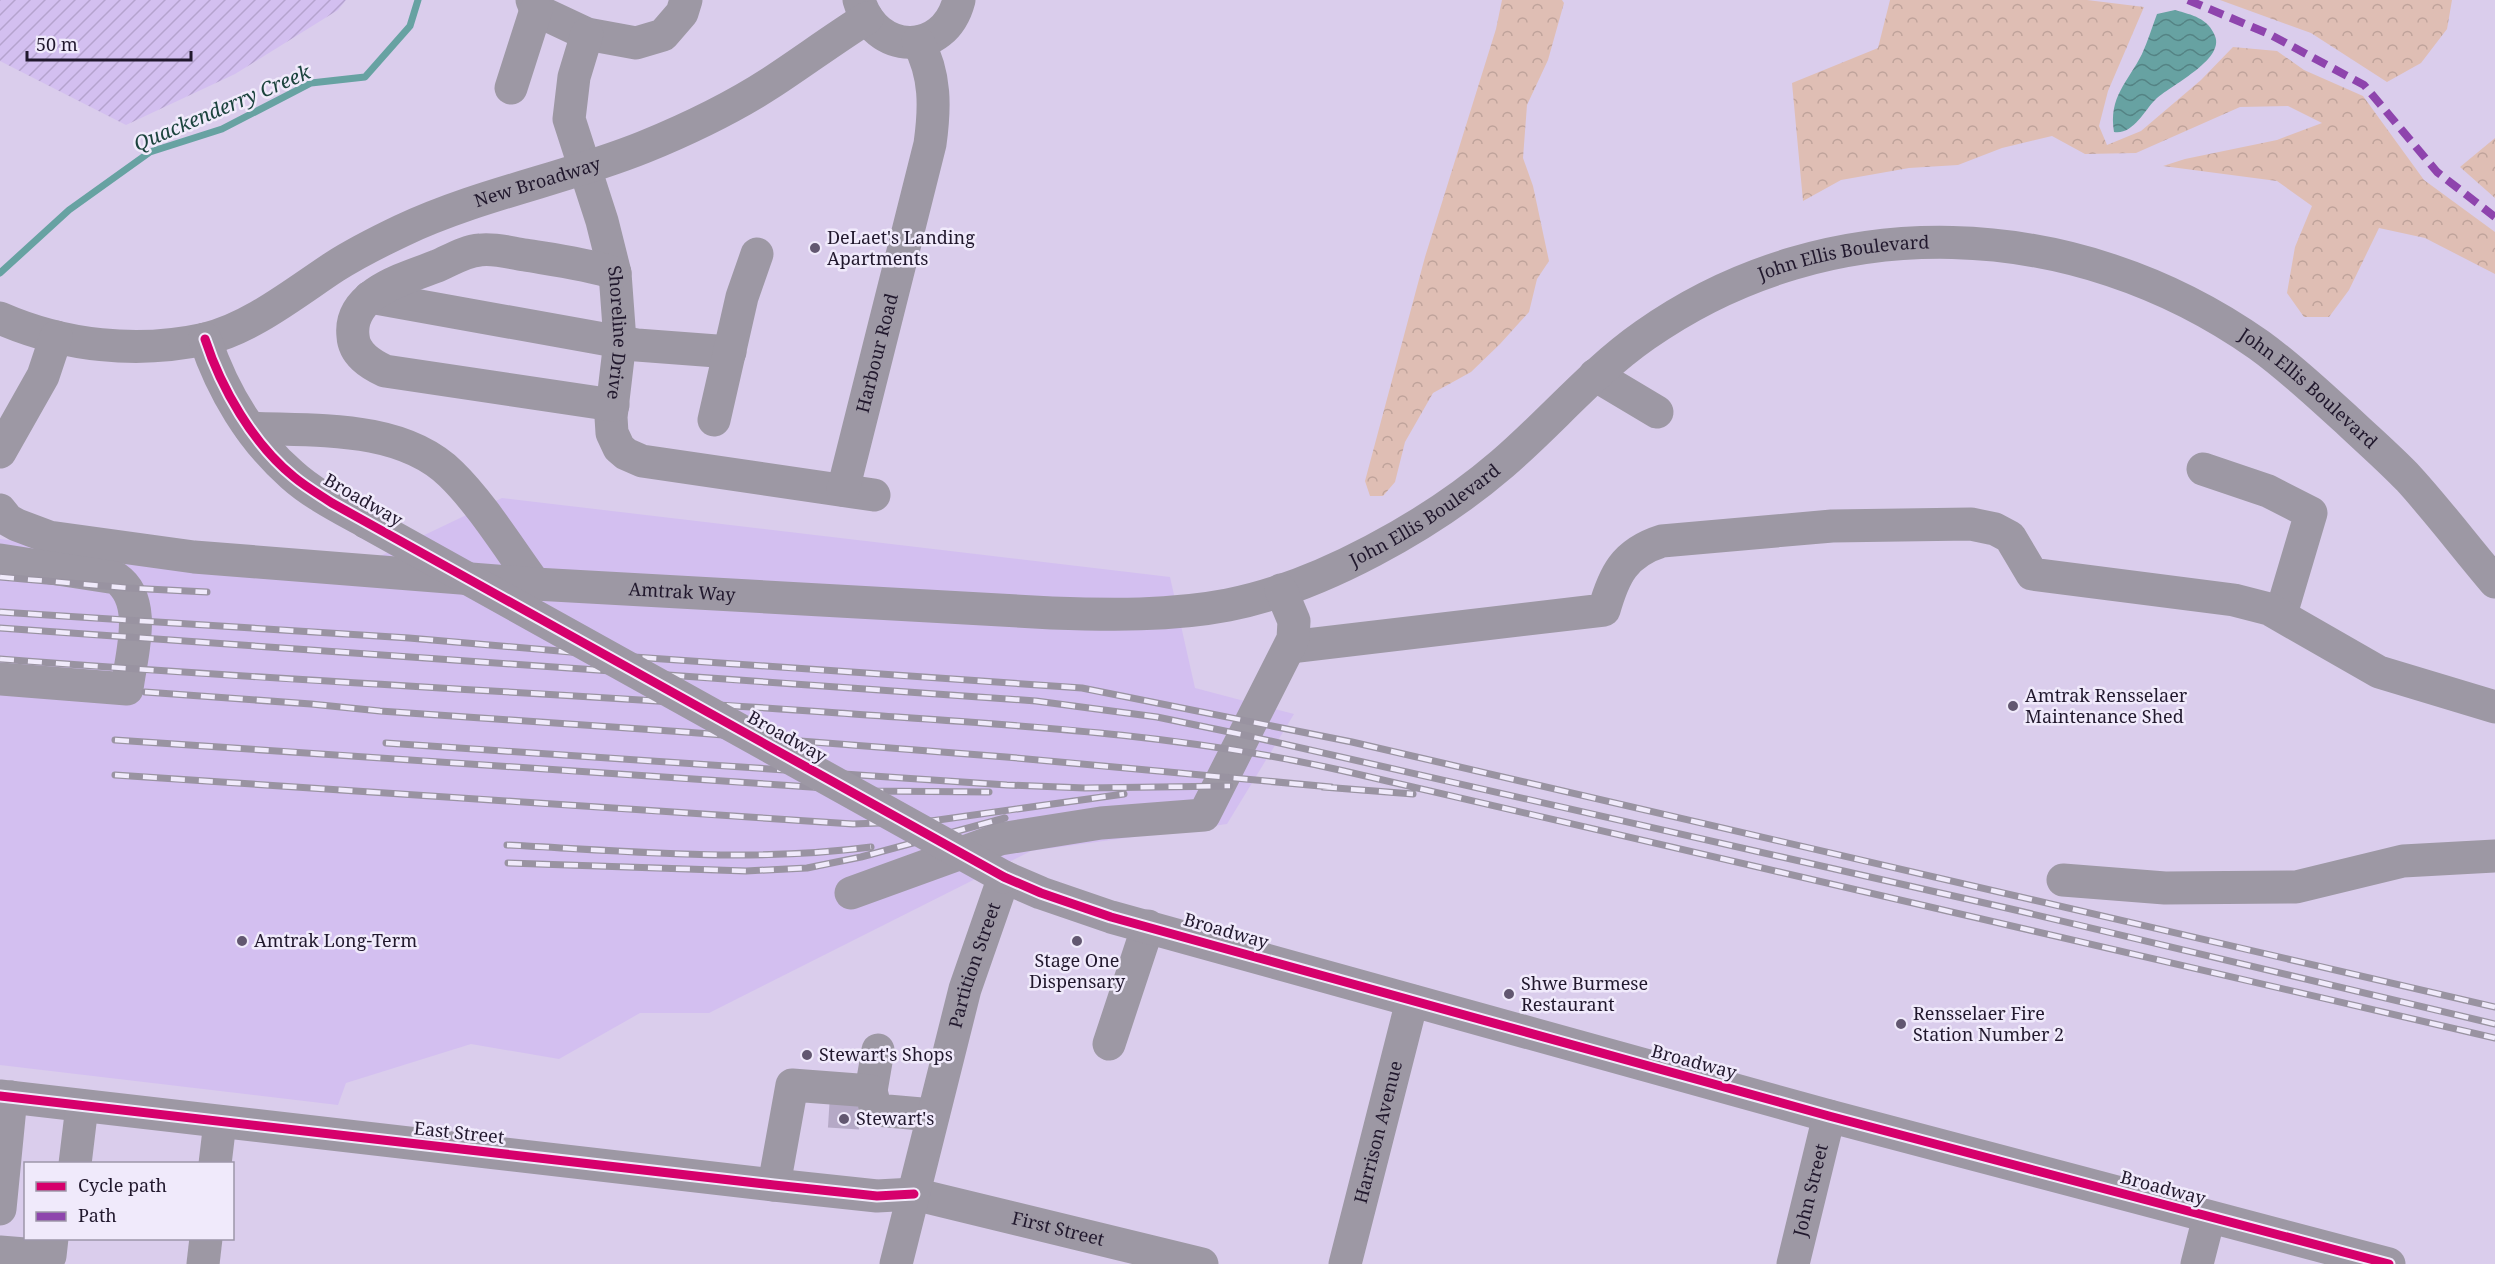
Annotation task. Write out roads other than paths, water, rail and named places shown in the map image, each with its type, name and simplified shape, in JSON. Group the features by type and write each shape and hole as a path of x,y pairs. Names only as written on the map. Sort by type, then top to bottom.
{"street":[{"path":"511,88 534,5 587,34 636,44 663,34 682,13 686,0"},
{"path":"918,42 937,36 944,29 951,21 959,0"},
{"name":"New Broadway","path":"205,339 240,326 357,253 422,221 644,147 721,111 771,83 863,9 873,27 890,38 918,42"},
{"name":"Shoreline Drive","path":"587,34 574,77 569,104 571,130 602,221 615,273 620,340 611,425 615,441 626,454 633,458 859,492"},
{"name":"Harbour Road","path":"859,492 930,144 934,110 932,80 927,60 918,42"},
{"name":"John Ellis Boulevard","path":"1178,611 1227,605 1281,590 1358,557 1450,505 1527,442 1595,375 1648,333 1706,296 1760,272 1815,256 1863,246 1923,242 1990,245 2054,256 2147,283 2202,310 2256,343 2302,380 2408,478 2495,582"},
{"path":"613,405 395,372 377,367 361,356 356,348 352,332 356,314 370,297 397,282 479,250 497,250 589,266 615,273"},
{"path":"714,420 742,297 757,254"},
{"path":"370,297 645,346 730,352"},
{"path":"0,318 56,337 80,342 122,345 205,339"},
{"path":"0,452 43,376 56,337"},
{"name":"Broadway","path":"205,339 219,376 250,428 293,476 332,503 1004,877 1058,899 1412,1001 1829,1116 2388,1264"},
{"path":"1595,375 1657,412"},
{"path":"250,428 380,437 397,442 434,460 466,490 535,584"},
{"path":"2203,469 2268,491 2311,513 2281,614"},
{"name":"Amtrak Way","path":"0,510 8,520 49,537 203,558 535,584 1052,613 1115,614 1178,611"},
{"path":"1290,647 1604,610 1613,579 1631,559 1650,544 1676,538 1832,526 1984,526 2010,537 2032,574 2234,600 2269,609 2379,672 2495,707"},
{"path":"0,560 116,578 128,588 135,610 127,689 0,679"},
{"path":"851,893 1000,839 1101,824 1204,815 1290,647 1294,621 1281,590"},
{"path":"2063,880 2165,888 2296,887 2403,861 2495,856"},
{"name":"Partition Street","path":"896,1264 965,989 1004,877"},
{"path":"1109,1044 1148,926"},
{"name":"Harrison Avenue","path":"1345,1264 1412,1001"},
{"path":"859,1106 878,1050"},
{"path":"774,1185 792,1085 859,1106"},
{"path":"0,1209 5,1096"},
{"name":"East Street","path":"5,1096 774,1185 877,1196 914,1194"},
{"path":"75,1162 82,1106"},
{"path":"788,1106 859,1106 933,1115"},
{"name":"John Street","path":"1793,1264 1829,1116"},
{"path":"215,1162 220,1122"},
{"name":"First Street","path":"914,1194 1202,1264"},
{"path":"2197,1264 2209,1217"},
{"path":"203,1264 206,1240"},
{"path":"0,1252 51,1253"}],"water":[{"path":"2175,10 2199,18 2208,25 2215,36 2216,45 2212,54 2194,72 2155,100 2138,121 2127,130 2114,132 2114,109 2120,90 2142,54 2157,14"}],"waterway":[{"name":"Quackenderry Creek","path":"0,273 69,210 150,152 222,129 311,83 365,77 410,26 418,0"}],"tunnel":[{"path":"829,1111 860,1113"}],"railway":[{"path":"0,577 207,592"},
{"path":"0,612 409,638 605,655 1082,688 1352,742 2495,1007"},
{"path":"0,628 1036,701 1157,717 2011,909 2495,1024"},
{"path":"0,659 966,722 1093,732 1219,748 1344,771 2495,1038"},
{"path":"145,692 1006,757 1331,787"},
{"path":"115,740 870,791 989,792"},
{"path":"386,743 1007,785 1085,788 1230,786"},
{"path":"115,775 853,824 931,821 1124,794"},
{"path":"1323,787 1413,794"},
{"path":"508,863 746,871 807,868 861,857 1005,818"},
{"path":"507,845 735,855 826,852 871,847"}],"place":[{"name":"DeLaet's Landing Apartments","path":"815,248"},
{"name":"Amtrak Rensselaer Maintenance Shed","path":"2013,706"},
{"name":"Amtrak Long-Term","path":"242,941"},
{"name":"Stage One Dispensary","path":"1077,941"},
{"name":"Shwe Burmese Restaurant","path":"1509,994"},
{"name":"Rensselaer Fire Station Number 2","path":"1901,1024"},
{"name":"Stewart's Shops","path":"807,1055"},
{"name":"Stewart's","path":"844,1119"}]}
